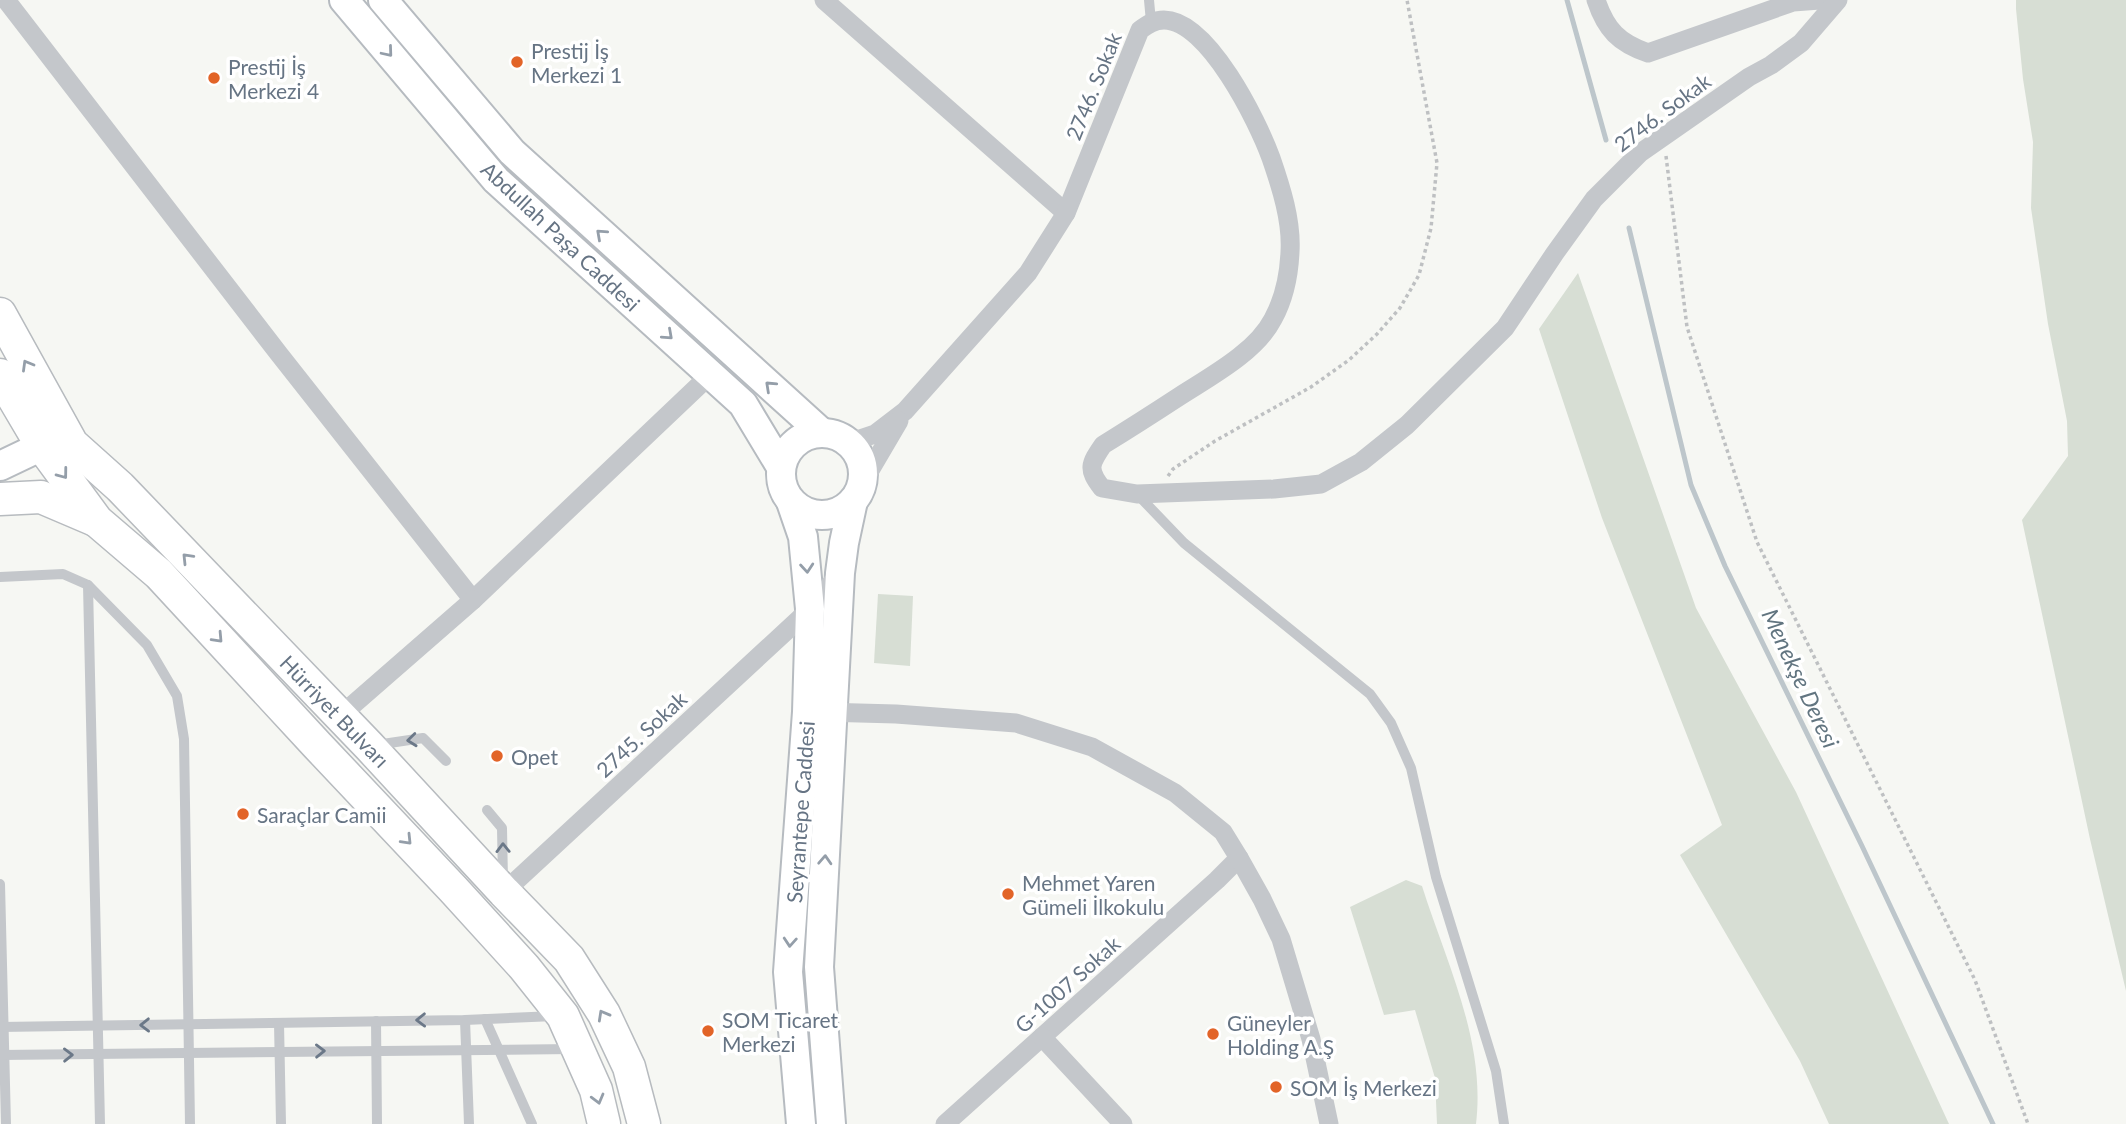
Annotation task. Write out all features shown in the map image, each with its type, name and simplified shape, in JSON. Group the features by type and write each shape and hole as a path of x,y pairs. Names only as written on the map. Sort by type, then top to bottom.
{"main road":[{"name":"Abdullah Paşa Caddesi","path":"344,0 496,180 743,404 781,467"},
{"name":"Abdullah Paşa Caddesi","path":"383,0 512,152 833,436"},
{"name":"Hürriyet Bulvarı","path":"0,314 72,444 120,487 369,746 503,892 569,958 604,1014 629,1067 644,1124"},
{"name":"Hürriyet Bulvarı","path":"0,375 42,446 97,520 159,573 524,967 563,1016 596,1090 604,1124"},
{"path":"0,466 50,441 56,429 56,415"},
{"path":"807,435 833,436 858,455 863,474 857,493 844,509 822,515 811,514 791,502 784,492 780,480 781,467 794,442 807,435"},
{"name":"Seyrantepe Caddesi","path":"801,1124 788,972 844,543 857,493"},
{"path":"0,499 41,497 97,520"},
{"name":"Seyrantepe Caddesi","path":"791,502 803,537 821,712 819,967 831,1124"}],"street":[{"path":"6,0 473,600"},
{"path":"1595,0 1611,31 1627,46 1648,53 1793,2 1820,0"},
{"name":"2746. Sokak","path":"905,411 1028,273 1066,213 1140,30 1152,22 1165,20 1182,24 1201,39 1224,67 1271,156 1286,209 1290,250 1286,286 1273,319 1252,346 1103,445 1092,461 1092,475 1102,488 1146,493 1274,489 1321,484 1361,462 1407,425 1505,328 1594,199 1640,153 1801,43 1838,0"},
{"path":"828,1 1066,213"},
{"path":"340,716 473,600 711,374"},
{"path":"833,436 857,440 875,433 905,411"},
{"path":"857,493 905,411"},
{"name":"2745. Sokak","path":"503,892 810,609 840,573"},
{"path":"821,712 896,714 1016,723 1092,747 1175,793 1223,832 1262,899 1281,939 1311,1039 1329,1124"},
{"name":"G-1007 Sokak","path":"945,1124 1239,858"},
{"path":"1042,1037 1123,1124"}],"lane":[{"path":"1149,0 1152,22"},
{"path":"1146,493 1184,543 1370,694 1391,723 1411,768 1436,877 1496,1071 1504,1124"},
{"path":"0,577 63,574 88,585 148,645 177,696 184,739 190,1124"},
{"path":"88,585 100,1124"},
{"path":"369,746 423,738 446,761"},
{"path":"487,810 502,828 503,892"},
{"path":"0,884 2,1055 6,1124"},
{"path":"2,1027 563,1016"},
{"path":"485,1019 532,1124"},
{"path":"465,1020 469,1124"},
{"path":"376,1021 377,1124"},
{"path":"279,1023 281,1124"},
{"path":"2,1055 577,1049"}],"path":[{"path":"1146,493 1173,469 1215,441 1311,387 1349,360 1400,308 1419,275 1431,228 1437,163 1408,0"},
{"path":"1664,136 1686,327 1757,542 1975,980 2028,1124"}],"shaded area":[{"path":"2016,0 2126,0 2126,991 2090,839 2022,520 2068,456 2067,421 2048,324 2031,208 2033,142 2023,79"},
{"path":"1578,273 1696,608 1796,792 1949,1124 1829,1124 1800,1061 1680,855 1722,825 1602,518 1539,329"},
{"path":"878,594 913,596 910,666 874,663"},
{"path":"1406,880 1422,886 1462,1002 1475,1062 1478,1093 1476,1124 1437,1124 1435,1078 1415,1010 1384,1015 1350,907"}],"waterway":[{"name":"Menekşe Deresi","path":"1567,0 1606,140"},
{"name":"Menekşe Deresi","path":"1629,228 1691,485 1725,566 1862,846 1993,1124"}],"place":[{"name":"Prestij İş Merkezi 1","path":"517,62"},
{"name":"Prestij İş Merkezi 4","path":"214,78"},
{"name":"Opet","path":"497,756"},
{"name":"Saraçlar Camii","path":"243,814"},
{"name":"Mehmet Yaren Gümeli İlkokulu","path":"1008,894"},
{"name":"SOM Ticaret Merkezi","path":"708,1031"},
{"name":"Güneyler Holding A.Ş","path":"1213,1034"},
{"name":"SOM İş Merkezi","path":"1276,1087"}]}
